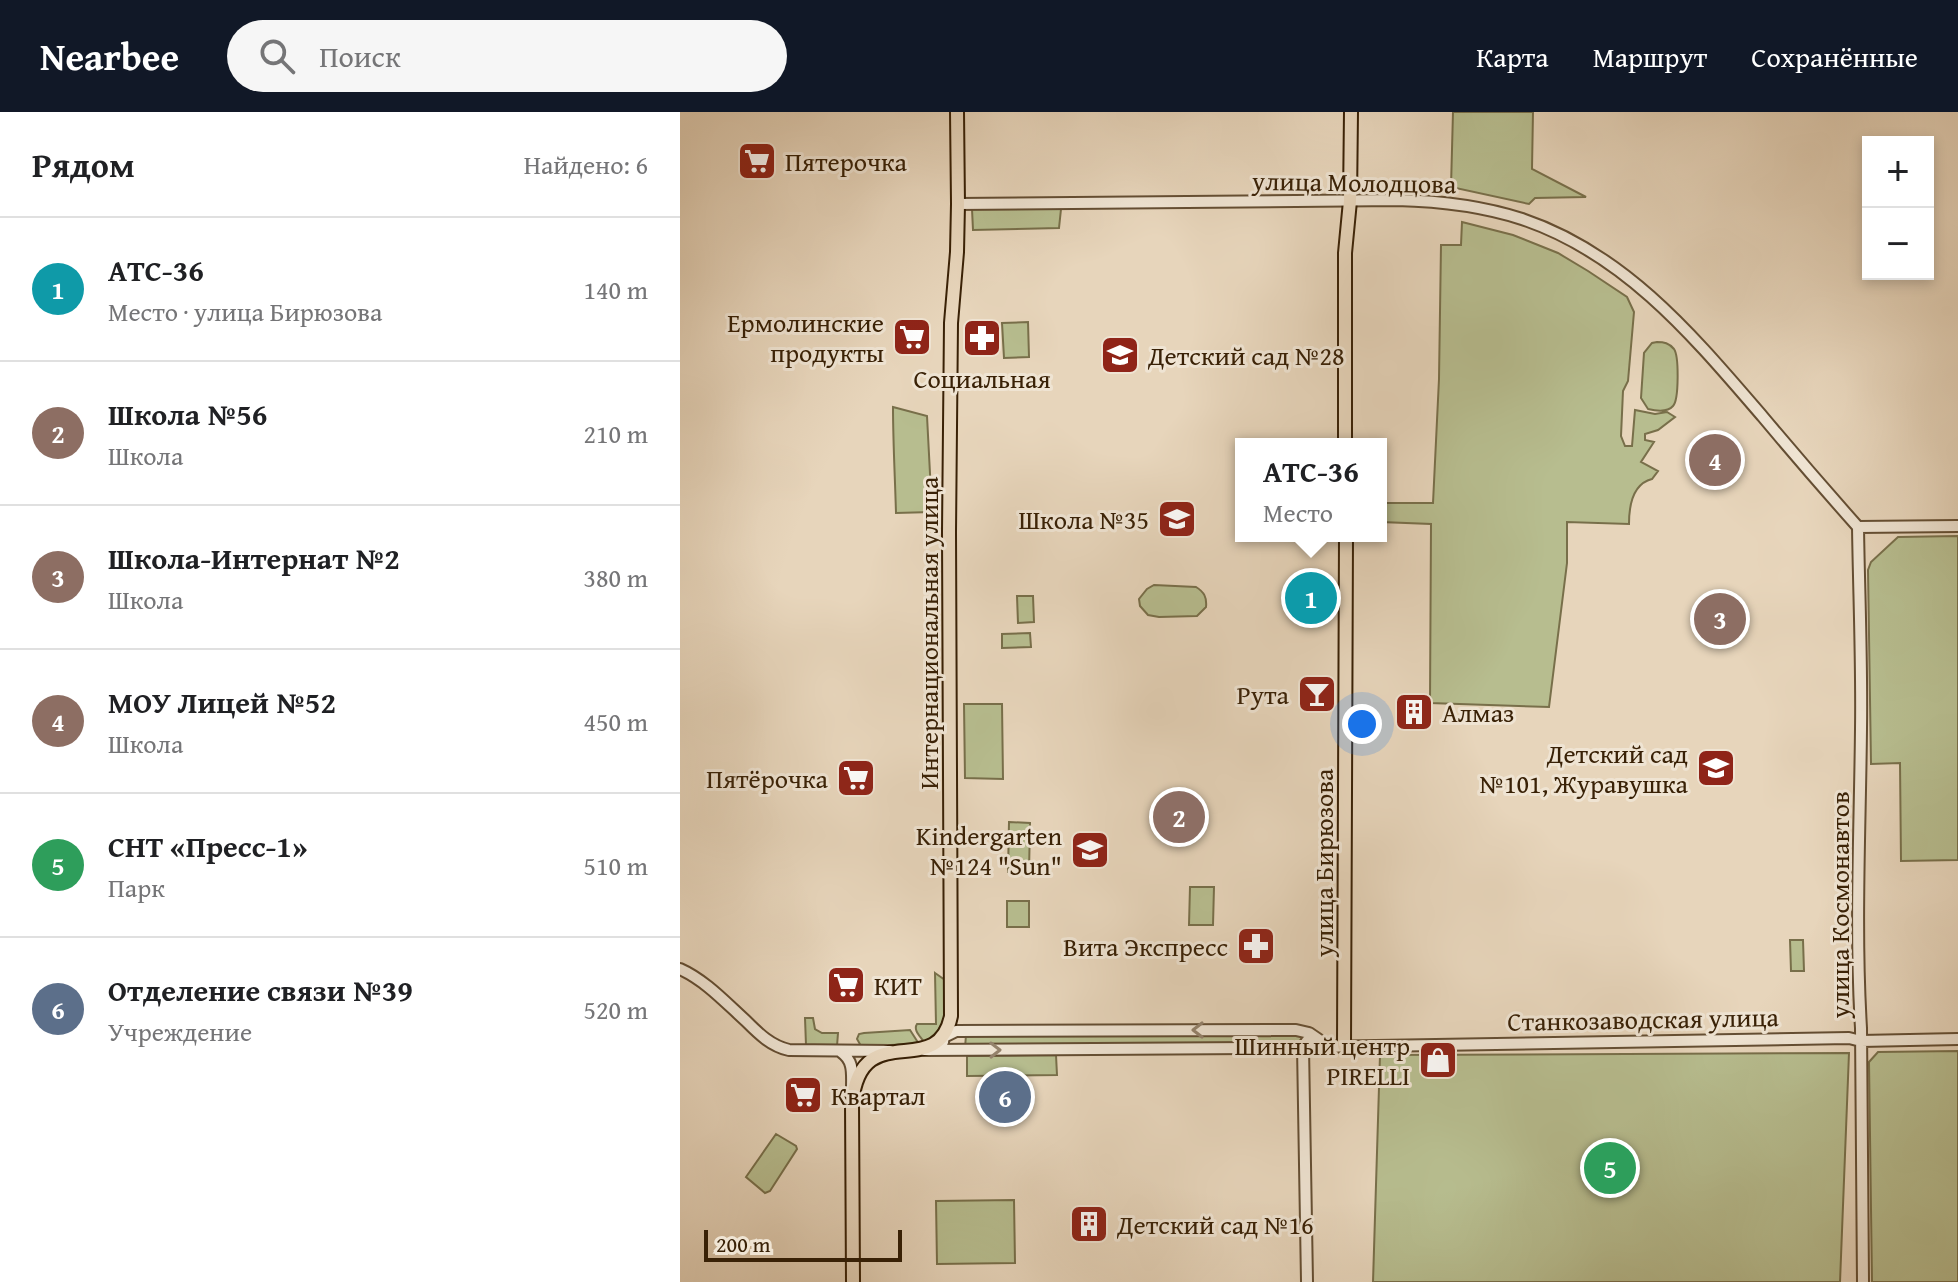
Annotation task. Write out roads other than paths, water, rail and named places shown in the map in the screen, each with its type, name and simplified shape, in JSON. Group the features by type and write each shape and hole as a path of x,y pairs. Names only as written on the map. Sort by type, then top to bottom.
{"main road":[{"name":"Интернациональная улица","path":"944,1037 951,1016 950,428 951,323 957,252 957,112"},
{"path":"1345,438 1345,253 1350,201 1351,112"},
{"name":"улица Бирюзова","path":"1344,1046 1346,542"},
{"path":"853,1282 852,1102 856,1079 862,1068 881,1054 926,1049 944,1037"}],"street":[{"name":"улица Молодцова","path":"958,204 1423,201 1467,206 1522,219 1564,236 1613,265 1642,287 1732,382 1858,527"},
{"path":"1858,527 1958,526"},
{"name":"улица Космонавтов","path":"1858,527 1863,1282"},
{"path":"680,969 702,983 776,1046 789,1050 892,1051"},
{"path":"951,1016 956,1027 966,1031"},
{"path":"953,1050 944,1045 944,1037 966,1031 1296,1030 1328,1046"},
{"path":"1305,1032 1308,1038 1303,1047 1307,1282"},
{"name":"Станкозаводская улица","path":"917,1050 1958,1039"},
{"path":"839,1051 848,1057 851,1065 852,1102"}],"place":[{"name":"Пятерочка","path":"757,161"},
{"name":"Ермолинские продукты","path":"912,337"},
{"name":"Социальная","path":"982,338"},
{"name":"Детский сад №28","path":"1120,355"},
{"name":"МОУ Лицей №52","path":"1715,460"},
{"name":"Школа №35","path":"1177,519"},
{"name":"АТС-36","path":"1311,598"},
{"name":"Школа-Интернат №2","path":"1720,619"},
{"name":"Рута","path":"1317,694"},
{"name":"Алмаз","path":"1414,712"},
{"name":"Детский сад №101, Журавушка","path":"1716,768"},
{"name":"Пятёрочка","path":"856,778"},
{"name":"Школа №56","path":"1179,817"},
{"name":"Kindergarten №124 \"Sun\"","path":"1090,850"},
{"name":"Вита Экспресс","path":"1256,946"},
{"name":"КИТ","path":"846,985"},
{"name":"Шинный центр PIRELLI","path":"1438,1060"},
{"name":"Квартал","path":"803,1095"},
{"name":"Отделение связи №39","path":"1005,1097"},
{"name":"СНТ «Пресс-1»","path":"1610,1168"},
{"name":"Детский сад №16","path":"1089,1224"}]}
